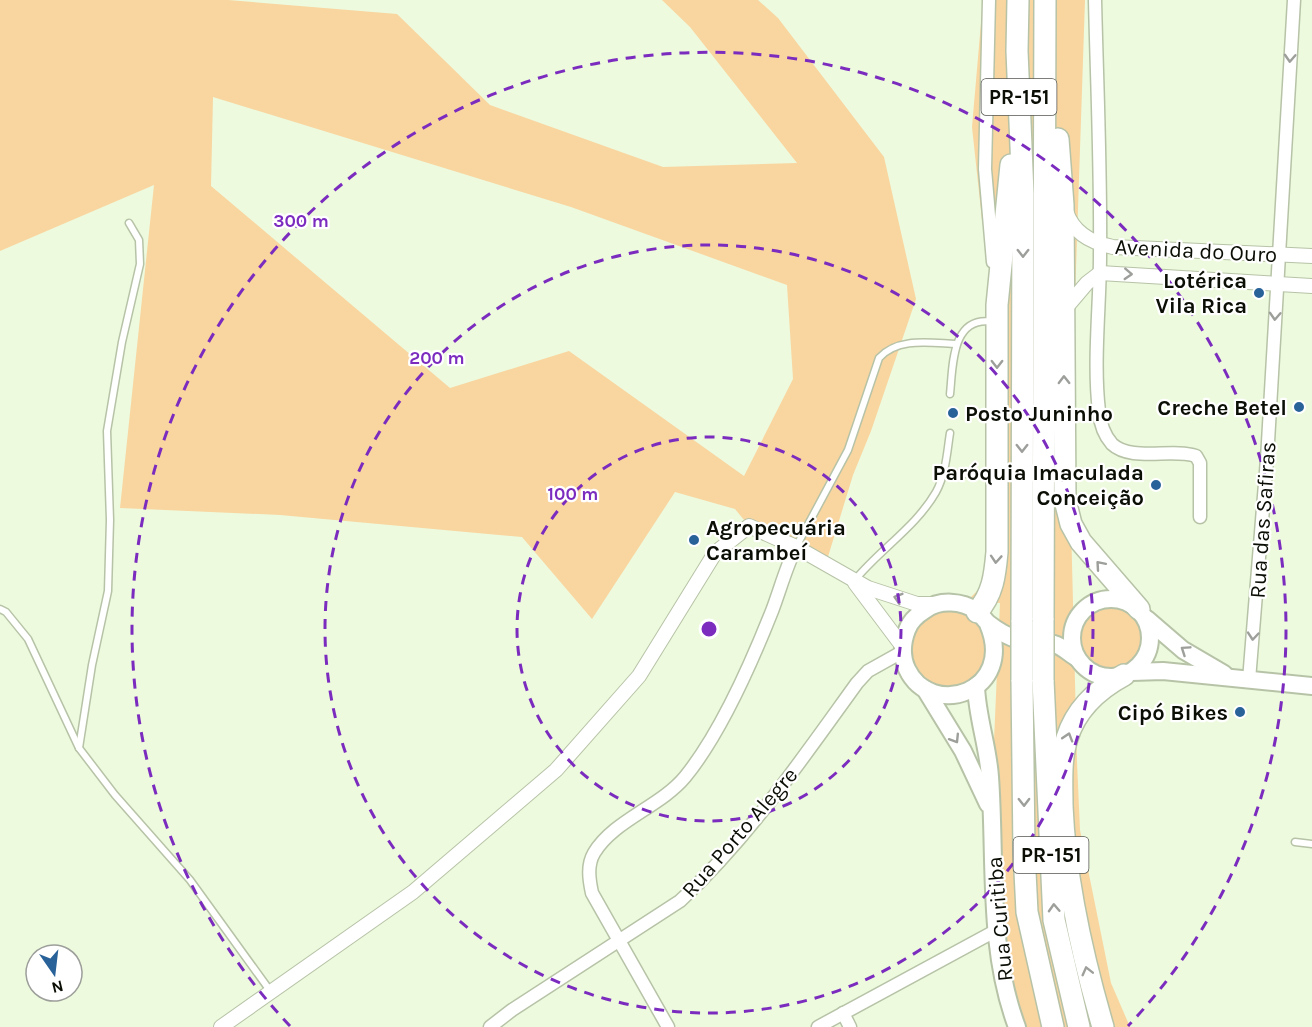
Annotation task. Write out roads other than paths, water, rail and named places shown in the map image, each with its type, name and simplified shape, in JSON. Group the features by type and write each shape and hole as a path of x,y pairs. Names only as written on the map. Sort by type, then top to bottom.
{"highway":[{"name":"PR-151","path":"1018,0 1017,51 1023,194 1023,632 1033,680 1054,920 1079,1027"},
{"name":"PR-151","path":"1045,0 1043,620 1033,680 1024,852 1027,912 1053,1027"},
{"path":"1045,32 1055,73 1064,205 1065,500 1071,524 1081,542 1143,614"},
{"path":"983,618 995,578 997,314 1009,186 1017,51"},
{"path":"1103,1027 1087,973 1069,873 1063,820 1062,761 1073,722 1082,708 1101,689 1128,674"}],"main road":[{"path":"1055,644 1079,614 1094,602 1107,598 1128,602 1183,650 1227,676"},
{"path":"1023,632 1008,652 976,686 964,693 951,695 938,694 925,689 914,680 907,669 902,649 908,626 917,615 930,606 956,603 983,618 1023,632 1055,644 1077,658"},
{"path":"1079,614 1072,630 1073,648 1084,667 1096,675 1110,677 1149,670 1312,686"},
{"path":"1128,674 1144,660 1151,644 1150,628 1143,614"},
{"path":"983,618 994,638 995,654 991,669"},
{"name":"Rua Curitiba","path":"976,686 976,700 989,759 997,930 1005,989 1017,1027"},
{"path":"925,689 967,759 991,810"}],"street":[{"name":"PR-151","path":"989,0 985,169 997,314"},
{"path":"1095,0 1100,244 1099,411 1105,435 1114,446 1137,454 1184,452 1196,456 1200,463 1200,517"},
{"name":"Rua das Safiras","path":"1249,680 1267,459 1294,0"},
{"name":"Avenida do Ouro","path":"1064,205 1074,227 1088,240 1113,247 1312,255"},
{"name":"Avenida do Ouro","path":"1064,310 1087,283 1100,273 1312,286"},
{"path":"221,1027 413,892 556,770 639,676 715,554 749,526 796,547 868,588 917,604 945,603"},
{"path":"668,1027 592,893 589,868 593,854 602,843 618,828 664,798 685,777 707,744 739,686 772,611 796,547"},
{"path":"854,581 902,649"},
{"name":"Rua Porto Alegre","path":"490,1027 512,1010 680,901 703,880 769,805 857,683 868,671 902,649"},
{"path":"818,1027 997,930"},
{"path":"843,1013 850,1027"}],"lane":[{"path":"79,748 92,666 108,591 110,520 107,430 122,342 140,264 139,240 129,223"},
{"path":"950,394 956,344 961,334 976,322 986,321 997,314"},
{"path":"796,547 848,450 879,358 892,346 921,342 956,344"},
{"path":"854,581 872,560 913,522 936,492 943,474 950,433"},
{"path":"943,474 997,474"},
{"path":"0,609 6,612 28,639 79,748 115,795 190,880 272,993"},
{"path":"1295,842 1312,844"}],"place":[{"name":"Lotérica Vila Rica","path":"1259,293"},
{"name":"Creche Betel","path":"1299,407"},
{"name":"Posto Juninho","path":"953,413"},
{"name":"Paróquia Imaculada Conceição","path":"1156,485"},
{"name":"Agropecuária Carambeí","path":"694,540"},
{"name":"Cipó Bikes","path":"1240,712"}]}
